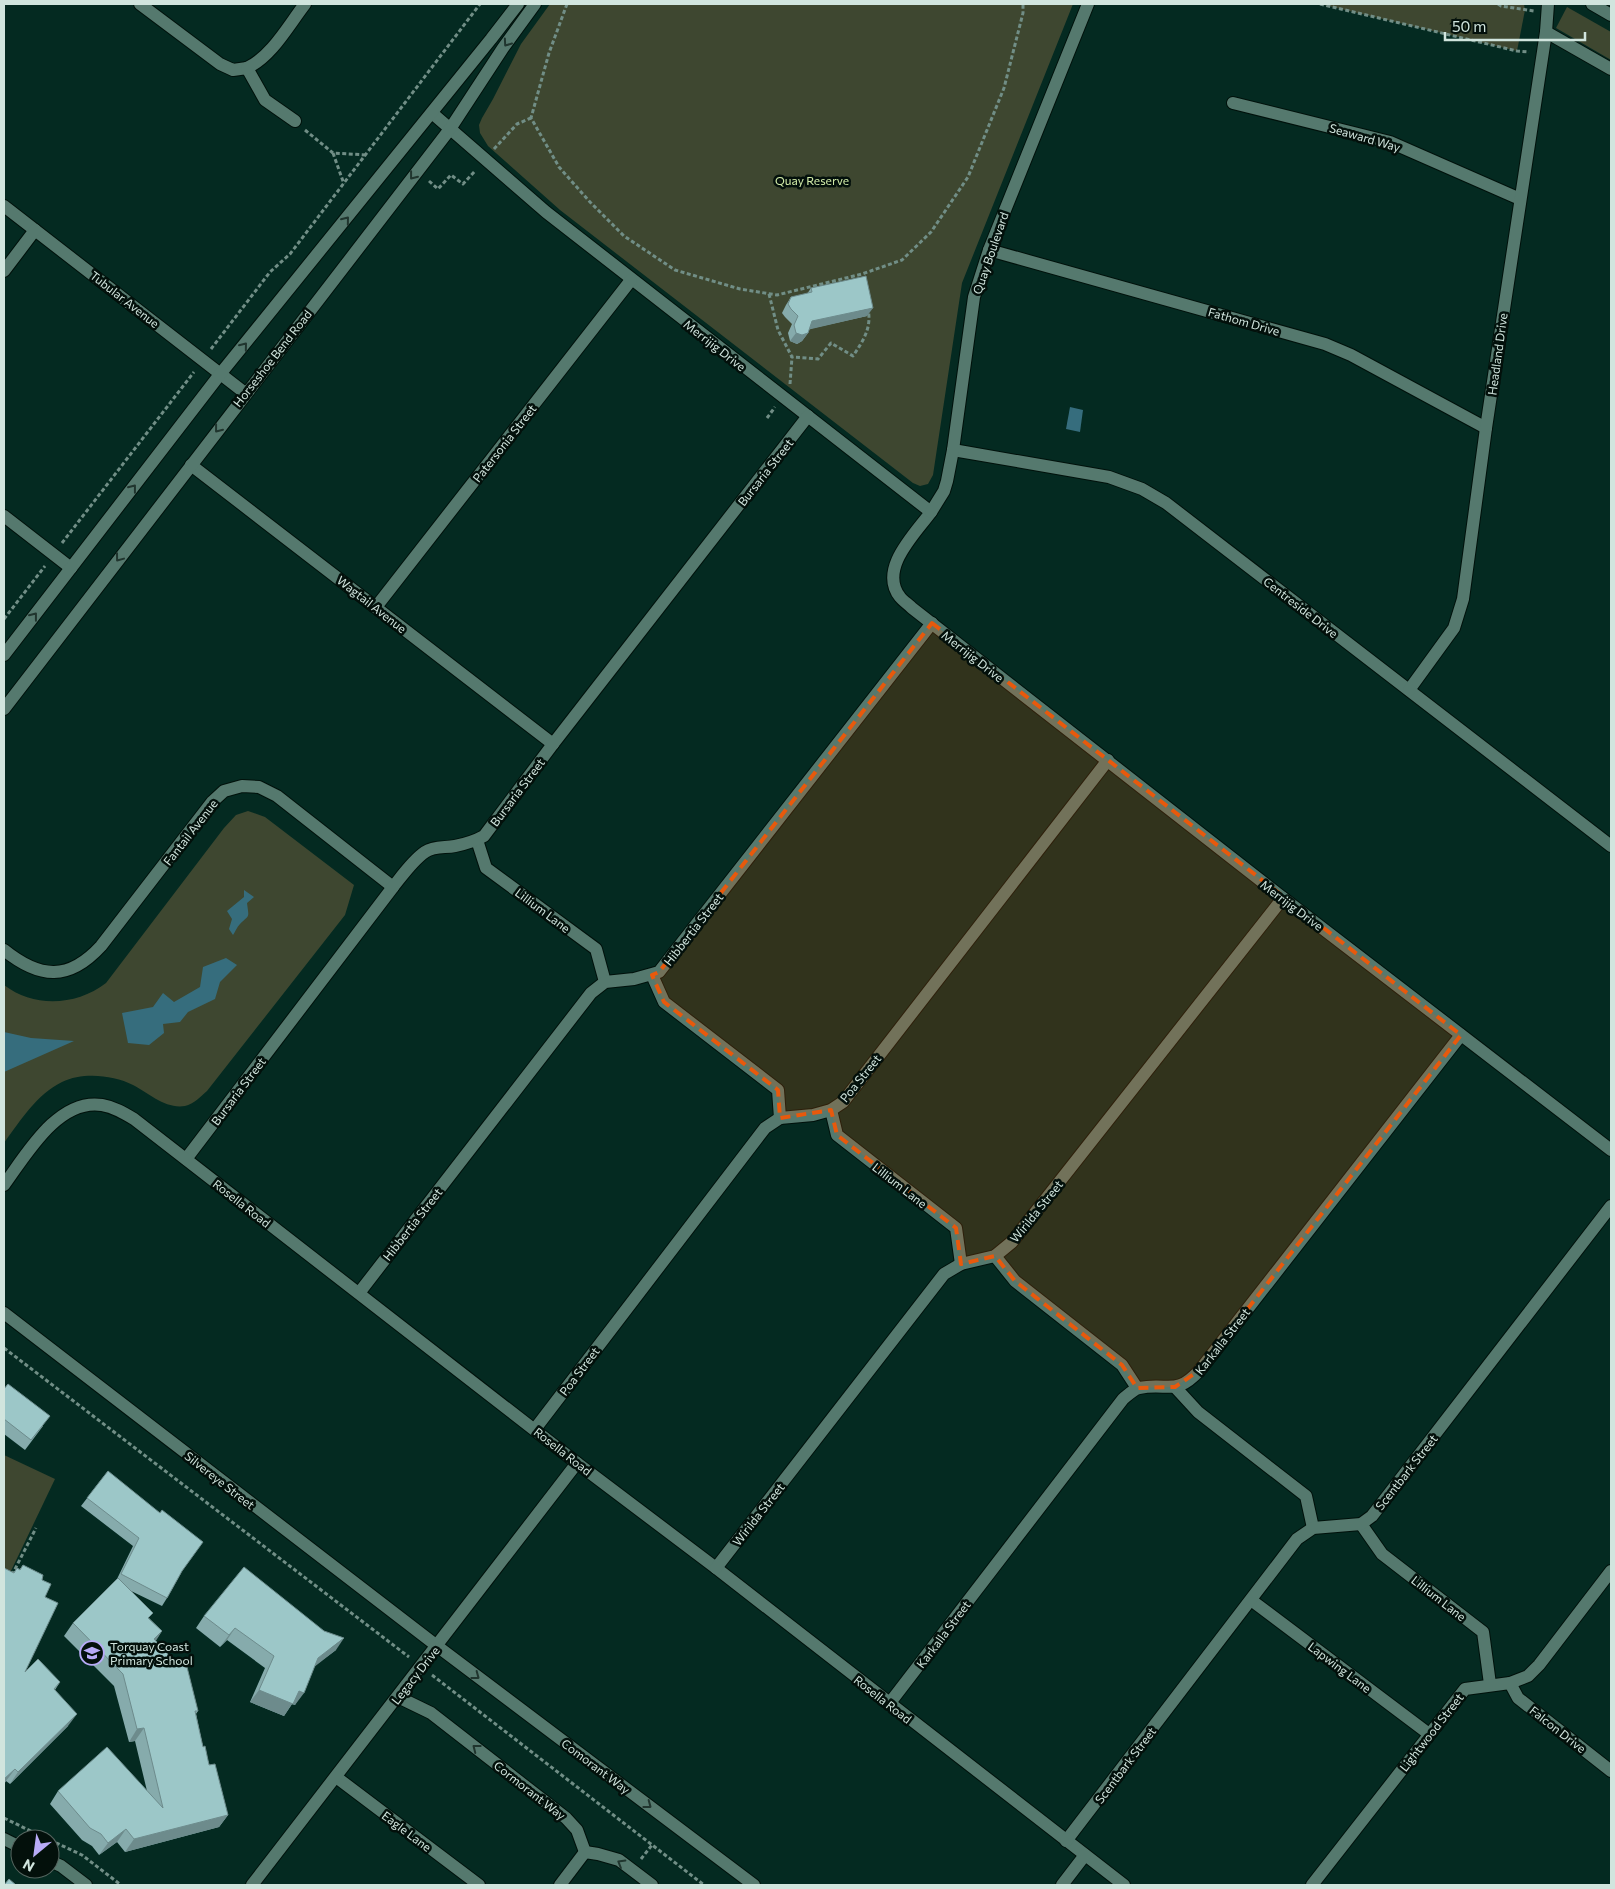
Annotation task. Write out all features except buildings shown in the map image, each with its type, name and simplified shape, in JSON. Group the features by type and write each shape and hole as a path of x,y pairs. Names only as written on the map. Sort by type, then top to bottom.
{"street":[{"path":"140,4 220,64 233,70 247,68 257,63 305,4"},
{"path":"4,655 221,374 518,4"},
{"name":"Horseshoe Bend Road","path":"4,709 245,393 450,129 503,48 535,4"},
{"name":"Quay Boulevard","path":"931,512 944,491 953,450 974,297 989,250 1088,4"},
{"name":"Headland Drive","path":"1410,690 1454,628 1460,614 1546,32 1548,4"},
{"path":"1592,4 1611,15"},
{"path":"1546,32 1611,69"},
{"path":"247,68 265,100 295,121"},
{"name":"Seaward Way","path":"1233,104 1390,142 1520,200"},
{"name":"Merrijig Drive","path":"432,113 519,190 631,280 931,512 900,556 892,574 894,585 900,597 1282,898 1611,1150"},
{"name":"Tubular Avenue","path":"4,206 245,393"},
{"path":"4,271 35,230"},
{"name":"Fathom Drive","path":"989,250 1325,344 1351,355 1486,428"},
{"name":"Patersonia Street","path":"376,607 631,280"},
{"name":"Bursaria Street","path":"186,1159 392,887 425,852 477,840 484,836 553,744 808,416"},
{"name":"Centreside Drive","path":"953,450 1109,477 1142,489 1166,503 1611,845"},
{"name":"Wagtail Avenue","path":"191,465 553,744"},
{"path":"4,516 71,568"},
{"name":"Hibbertia Street","path":"359,1293 586,998 605,982 634,979 659,972 932,623"},
{"name":"Poa Street","path":"535,1429 765,1128 780,1118 813,1115 831,1110 843,1102 1108,760"},
{"name":"Fantail Avenue","path":"4,950 32,968 53,972 73,969 89,959 212,802 224,791 242,786 259,787 277,796 392,887"},
{"name":"Lillium Lane","path":"477,840 486,868 596,950 605,982"},
{"name":"Wirilda Street","path":"716,1568 944,1274 961,1264 995,1256 1012,1242 1282,898"},
{"path":"652,975 664,1002 778,1090 780,1118"},
{"name":"Karkalla Street","path":"889,1704 1123,1398 1137,1388 1175,1387 1190,1381 1461,1035"},
{"name":"Rosella Road","path":"4,1184 40,1136 54,1122 69,1112 83,1106 100,1105 116,1108 134,1119 1124,1885"},
{"name":"Lillium Lane","path":"831,1110 837,1135 956,1228 961,1264"},
{"name":"Scentbark Street","path":"1361,1524 1372,1516 1388,1496 1611,1206"},
{"path":"995,1256 1015,1281 1122,1365 1137,1388"},
{"name":"Silvereye Street","path":"4,1313 437,1646"},
{"path":"1175,1387 1198,1412 1306,1496 1314,1528 1361,1524"},
{"name":"Legacy Drive","path":"252,1885 577,1463"},
{"name":"Lillium Lane","path":"1361,1524 1382,1554 1483,1632 1490,1684"},
{"name":"Scentbark Street","path":"1066,1841 1297,1539 1314,1528"},
{"name":"Lightwood Street","path":"1312,1885 1465,1689 1510,1682 1528,1676 1539,1665 1611,1571"},
{"name":"Lapwing Lane","path":"1251,1600 1429,1734"},
{"name":"Comorant Way","path":"437,1646 754,1885"},
{"name":"Falcon Drive","path":"1510,1682 1518,1698 1611,1771"},
{"name":"Cormorant Way","path":"398,1697 431,1713 566,1818 577,1830 585,1852"},
{"name":"Eagle Lane","path":"336,1777 479,1885"},
{"path":"560,1885 585,1852 619,1860 652,1885"},
{"path":"1062,1885 1085,1855"},
{"path":"60,1866 86,1885"}],"path":[{"path":"4,619 270,272 290,254 480,4"},
{"path":"567,4 549,53 531,118 559,167 624,236 675,270 740,289 769,294 777,294 862,274 902,260 931,232 968,178 1004,88 1023,14 1023,4"},
{"path":"1320,4 1517,51 1542,54"},
{"path":"295,121 333,153 344,184"},
{"path":"333,153 366,155"},
{"path":"862,274 863,284"},
{"path":"769,294 778,330 792,357 818,359 831,343 853,356 864,340 870,320 867,302"},
{"path":"4,1348 704,1885"},
{"path":"4,1574 11,1577 36,1528"},
{"path":"4,1818 26,1829"},
{"path":"60,1845 82,1855 120,1885"}],"highlighted area":[{"path":"932,623 1461,1035 1200,1370 1175,1387 1137,1388 1122,1365 1015,1281 995,1256 961,1264 956,1228 837,1135 831,1110 780,1118 778,1090 664,1002 652,975 659,972"}],"green space":[{"name":"Quay Reserve","path":"550,4 1073,4 962,283 933,475 928,484 920,486 913,483 560,210 488,146 480,133 479,125 482,118 521,44"},
{"path":"1320,4 1524,4 1525,10 1517,51"},
{"path":"1567,7 1611,32 1611,60 1556,28"},
{"path":"248,811 265,817 354,885 345,915 207,1091 194,1102 185,1106 171,1105 158,1100 133,1085 116,1079 98,1076 79,1077 53,1087 37,1101 4,1143 4,985 28,998 55,1001 82,996 106,983 224,828 236,815"},
{"path":"4,1455 55,1479 10,1573 4,1569"}],"water":[{"path":"1070,407 1083,410 1080,432 1066,429"},
{"path":"244,890 254,897 247,903 248,916 233,935 229,929 232,919 227,911 244,897"},
{"path":"226,958 237,965 220,982 215,999 188,1012 180,1022 163,1024 164,1033 149,1045 128,1043 122,1013 153,1007 163,993 174,1002 200,987 203,967"},
{"path":"4,1032 31,1038 74,1041 4,1072"}],"place":[{"name":"Torquay Coast Primary School","path":"92,1653"}]}
